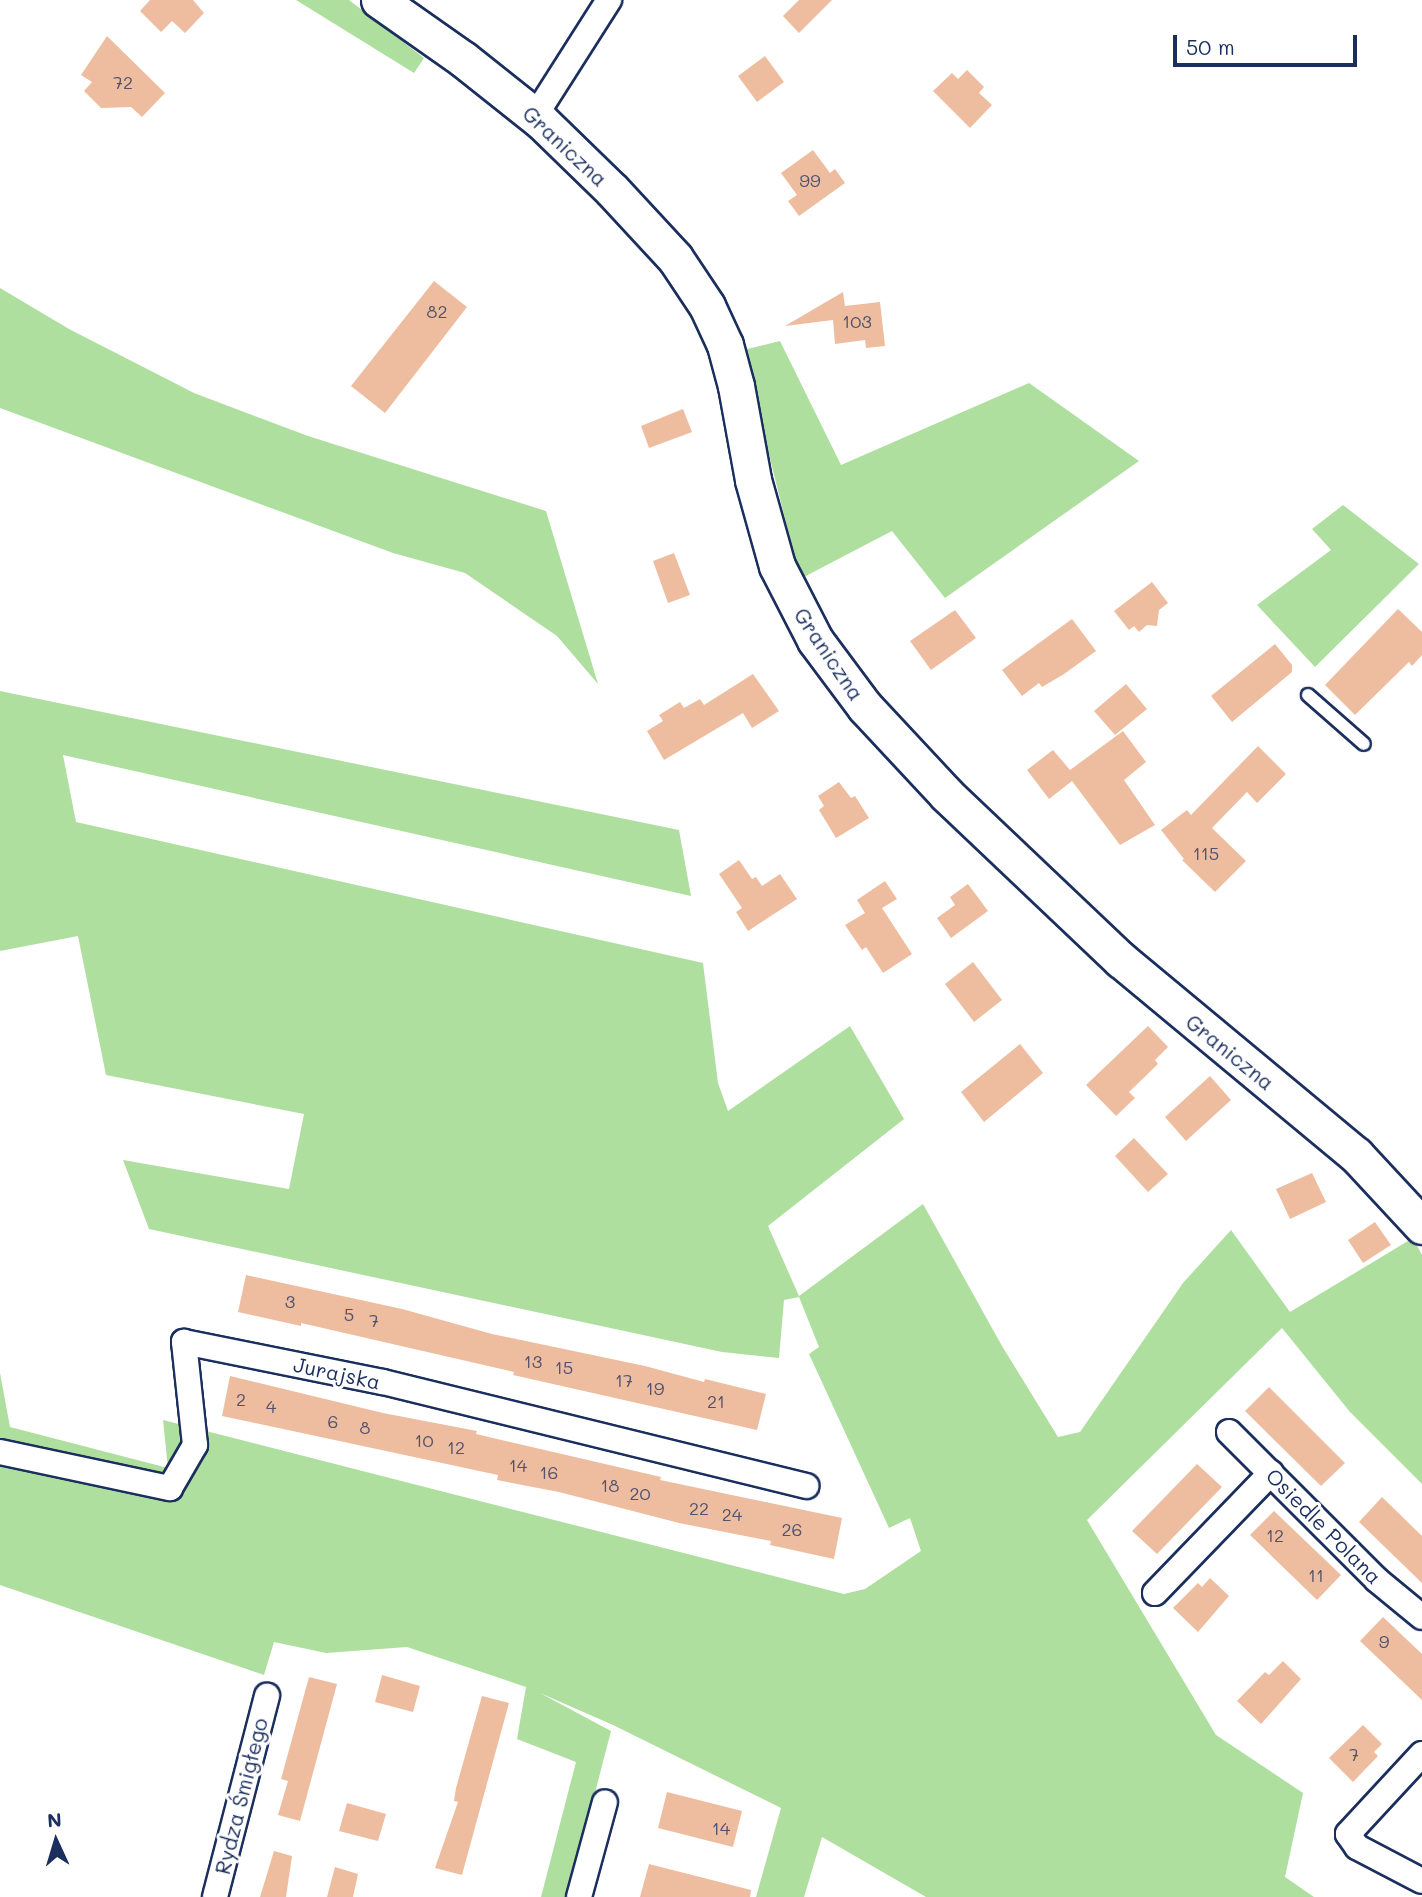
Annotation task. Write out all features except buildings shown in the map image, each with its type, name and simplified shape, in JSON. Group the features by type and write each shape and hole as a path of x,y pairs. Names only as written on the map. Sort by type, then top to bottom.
{"street":[{"name":"Graniczna","path":"379,0 463,59 535,116 603,180 676,258 707,306 731,365 753,480 777,566 815,640 854,694 947,795 1039,884 1152,988 1356,1155 1422,1225"},
{"path":"535,116 609,0"},
{"name":"Jurajska","path":"0,1452 170,1488 195,1445 184,1342 383,1382 807,1486"},
{"name":"Osiedle Polana","path":"1228,1432 1377,1580 1422,1617"},
{"path":"1154,1593 1271,1474"},
{"name":"Rydza Śmigłego","path":"215,1897 267,1696"},
{"path":"1422,1754 1348,1834 1357,1847 1422,1881"},
{"path":"579,1897 604,1802"}],"lane":[{"path":"1308,695 1364,744"}],"green space":[{"path":"296,0 349,0 424,58 414,73"},
{"path":"0,288 69,329 194,393 308,436 546,511 598,684 557,636 465,573 393,553 0,408"},
{"path":"780,341 841,465 1029,383 1139,461 945,598 892,531 800,579 743,350"},
{"path":"1343,505 1419,564 1315,667 1257,605 1331,550 1312,529"},
{"path":"0,691 679,830 691,896 63,755 76,822 703,963 718,1083 728,1111 850,1026 904,1119 768,1226 799,1296 923,1204 1002,1346 1058,1437 1080,1432 1183,1283 1231,1230 1290,1312 1413,1238 1422,1255 1422,1484 1350,1412 1282,1328 1087,1520 1216,1735 1303,1793 1285,1877 1314,1897 926,1897 822,1837 804,1897 756,1897 781,1808 613,1725 540,1693 611,1731 568,1897 541,1897 576,1762 517,1739 526,1687 407,1647 326,1653 274,1642 264,1675 0,1585 0,1373 10,1427 168,1468 163,1420 844,1594 865,1589 921,1551 910,1518 889,1528 809,1354 819,1347 799,1297 784,1300 779,1358 722,1352 149,1229 123,1160 289,1189 304,1114 106,1075 78,936 0,951"}]}
